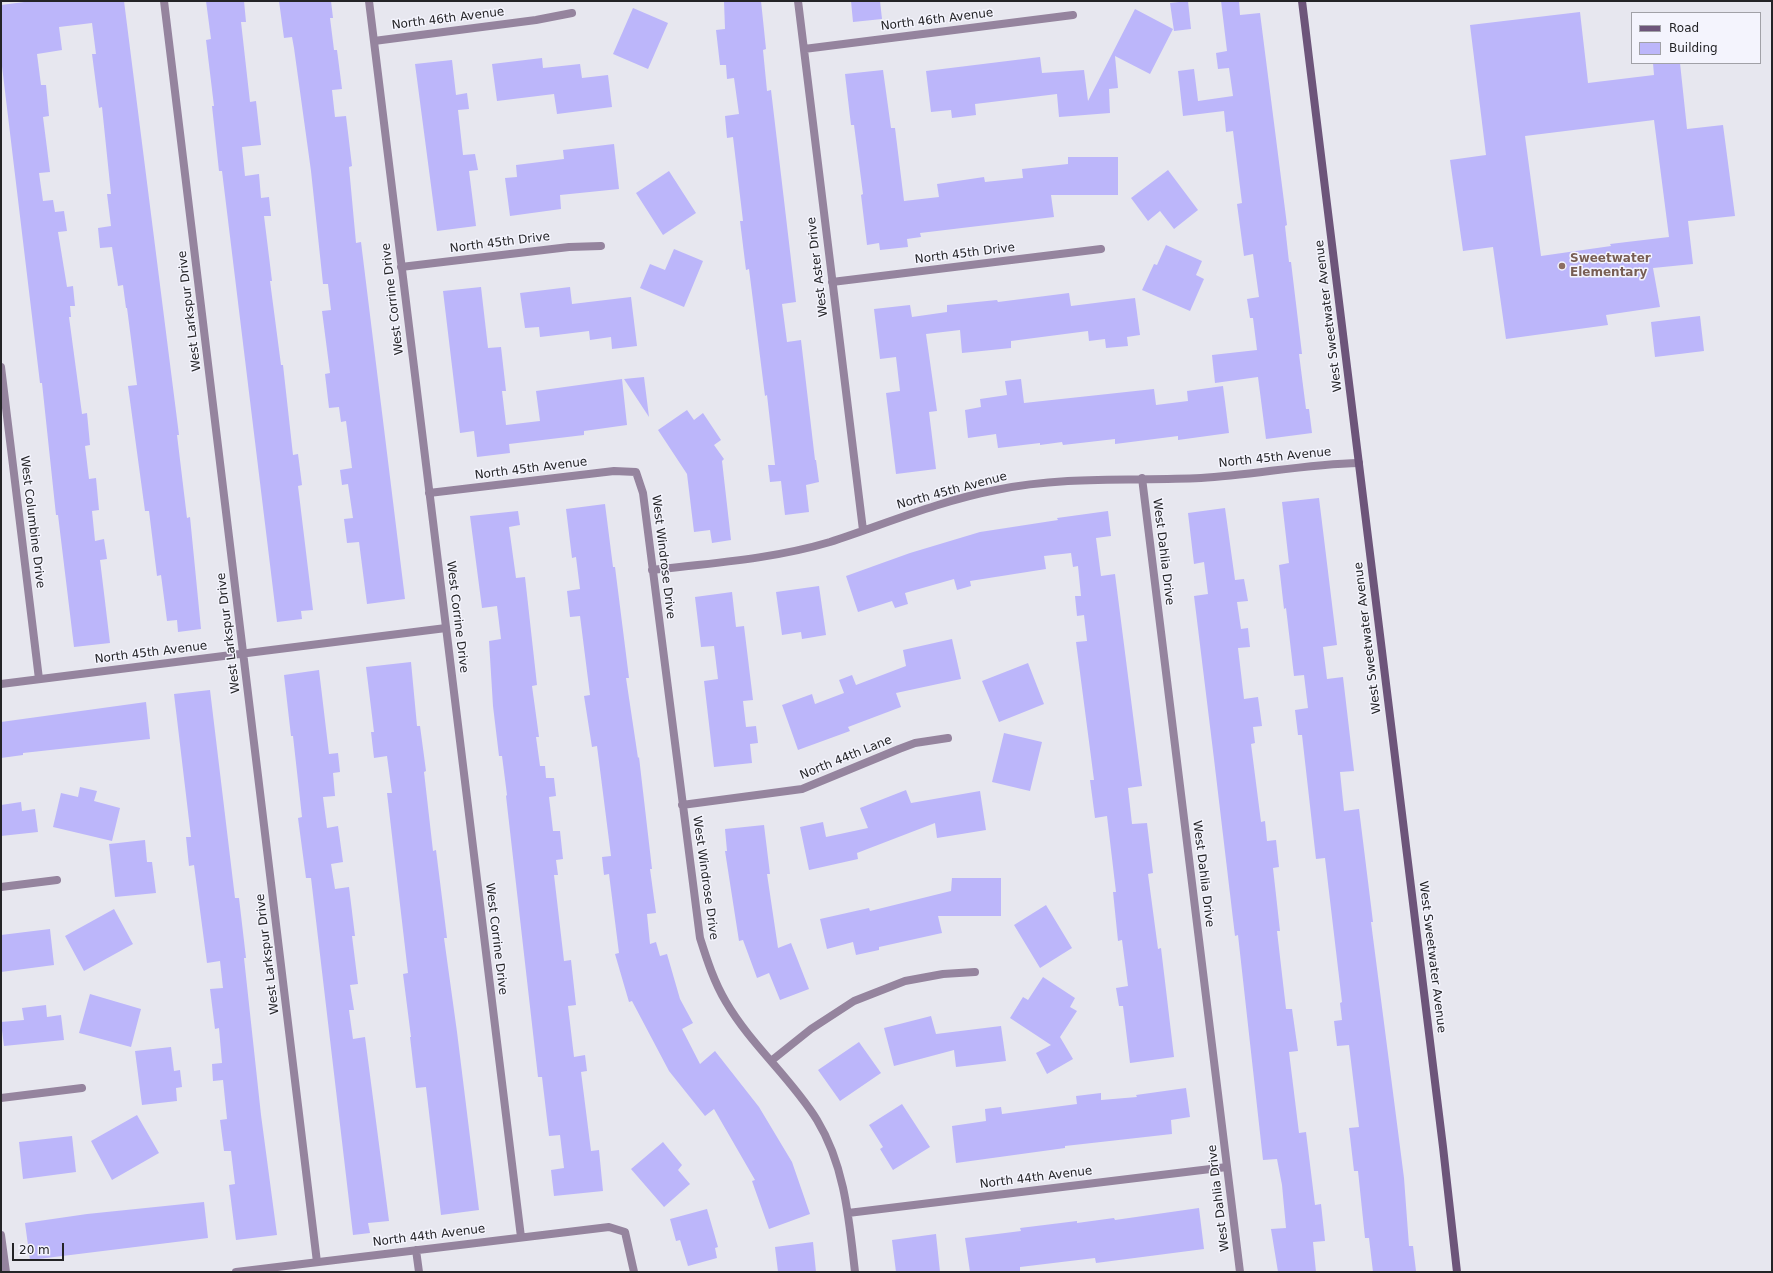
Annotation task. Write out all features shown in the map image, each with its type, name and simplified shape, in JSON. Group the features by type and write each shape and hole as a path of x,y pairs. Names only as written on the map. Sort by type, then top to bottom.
{"street":[{"name":"West Larkspur Drive","path":"164,1 317,1262"},
{"name":"West Corrine Drive","path":"369,1 521,1237"},
{"name":"West Aster Drive","path":"798,1 863,530"},
{"name":"West Sweetwater Avenue","path":"1302,1 1457,1272"},
{"name":"North 46th Avenue","path":"374,41 536,20 572,13"},
{"name":"North 46th Avenue","path":"804,49 1073,15"},
{"name":"North 45th Drive","path":"401,267 569,247 601,246"},
{"name":"North 45th Drive","path":"832,282 1101,249"},
{"name":"West Columbine Drive","path":"1,367 40,679"},
{"name":"North 45th Avenue","path":"652,570 770,556 829,542 929,508 995,490 1045,482 1142,478 1201,478 1249,474 1326,464 1359,463"},
{"name":"North 45th Avenue","path":"429,493 614,471 636,472"},
{"name":"West Windrose Drive","path":"636,472 643,493 700,938 714,980 726,1002 746,1031 817,1121 841,1175 848,1213 855,1272"},
{"name":"West Dahlia Drive","path":"1142,478 1240,1272"},
{"name":"North 45th Avenue","path":"1,684 446,628"},
{"name":"North 44th Lane","path":"682,805 802,789 914,743 948,738"},
{"path":"1,887 57,880"},
{"path":"771,1061 811,1029 854,1001 905,981 943,974 976,972"},
{"path":"1,1098 82,1088"},
{"name":"North 44th Avenue","path":"848,1213 1227,1167"},
{"name":"North 44th Avenue","path":"236,1272 609,1227 625,1232 634,1272"},
{"path":"1,1234 6,1272"},
{"path":"416,1250 418,1272"}],"building":[{"path":"32,1 124,1 179,435 177,435 187,518 190,517 201,629 178,632 177,620 167,621 161,575 157,576 149,511 145,511 128,386 137,385 127,308 123,285 118,286 112,247 100,248 98,228 111,226 107,194 111,194 102,107 99,108 92,54 96,54 92,23 59,27 62,50 37,54 41,85 46,85 49,116 43,117 50,172 39,173 43,201 53,200 55,212 64,211 67,231 58,232 67,287 73,286 75,306 70,306 71,317 69,317 82,414 87,413 90,445 85,446 89,479 96,478 99,510 92,511 95,541 104,539 107,559 100,560 110,643 74,647 58,515 56,515 42,383 40,383 1,58 1,5"},
{"path":"206,1 244,1 246,22 241,22 250,102 256,101 261,145 242,147 245,176 259,174 261,198 269,197 271,216 264,216 272,281 270,281 281,365 283,365 293,455 298,454 302,485 298,486 313,610 301,611 302,619 277,622 222,171 219,171 212,106 214,106 206,40 211,39"},
{"path":"279,1 331,1 333,18 330,18 334,50 337,50 342,89 332,90 335,117 346,116 352,166 349,167 356,243 361,242 405,599 367,604 359,542 347,543 344,519 353,518 348,484 342,485 340,470 352,468 346,421 341,422 339,407 329,408 325,374 330,373 322,311 331,310 328,284 323,284 311,171 294,48 292,37 284,38"},
{"path":"724,1 761,1 766,49 763,50 767,91 771,90 796,302 782,304 787,342 801,340 815,460 819,482 806,485 809,512 785,515 781,481 770,482 768,465 775,465 767,395 765,396 749,269 746,270 740,221 743,221 733,137 727,138 725,116 739,114 734,78 727,79 726,65 720,65 716,30 725,29"},
{"path":"851,1 880,1 882,19 853,22"},
{"path":"1188,1 1191,29 1174,31 1170,3"},
{"path":"1221,1 1239,1 1240,15 1260,13 1287,225 1285,226 1289,262 1291,262 1302,354 1299,354 1306,409 1309,409 1312,433 1266,439 1258,377 1215,383 1212,355 1257,350 1253,318 1250,318 1247,299 1259,297 1253,254 1244,256 1237,204 1242,203 1233,131 1226,132 1224,111 1183,116 1178,71 1194,69 1198,101 1233,96 1229,68 1218,69 1216,53 1227,51"},
{"path":"633,8 668,23 648,69 613,54"},
{"path":"1135,9 1173,29 1150,74 1115,56 1118,88 1109,89 1110,113 1059,117 1057,94 975,104 976,115 952,118 951,110 931,112 926,71 1040,57 1042,73 1084,70 1088,101"},
{"path":"1580,12 1588,83 1654,75 1653,64 1680,64 1687,129 1723,125 1735,216 1688,221 1693,264 1653,268 1660,307 1606,315 1608,325 1506,339 1493,247 1463,251 1450,160 1486,155 1470,25","holes":["1654,120 1669,237 1610,244 1611,246 1541,256 1525,136"]},
{"path":"542,58 543,68 580,64 582,78 608,75 612,107 557,114 554,94 497,101 492,64"},
{"path":"452,60 456,95 467,93 469,109 458,110 463,155 475,154 478,170 469,171 476,226 437,231 415,64"},
{"path":"883,70 891,128 895,128 904,201 939,197 937,184 984,177 985,182 1023,178 1022,169 1068,164 1068,157 1118,157 1118,195 1051,195 1054,217 920,233 921,237 907,239 908,247 880,250 879,243 867,245 861,195 863,194 854,125 851,125 845,74"},
{"path":"614,144 619,189 560,195 561,209 510,216 505,178 517,177 516,165 564,159 563,150"},
{"path":"1168,170 1198,210 1174,229 1160,211 1148,221 1131,198"},
{"path":"669,171 696,213 663,235 636,193"},
{"path":"1166,245 1202,261 1196,275 1204,279 1190,311 1142,290 1154,264 1157,265"},
{"path":"674,249 703,261 684,307 640,288 650,264 665,270"},
{"path":"481,287 488,348 501,347 506,391 502,391 506,425 540,421 536,391 622,379 627,425 584,431 584,435 509,444 510,453 477,457 474,431 460,433 443,291"},
{"path":"570,287 572,304 631,297 637,346 612,349 611,337 590,340 589,331 540,337 539,327 525,328 520,293"},
{"path":"1069,293 1071,306 1135,298 1140,335 1127,337 1128,346 1106,348 1105,339 1089,341 1088,331 1011,341 1011,348 962,353 960,330 926,334 937,411 929,412 936,469 896,474 886,393 900,391 896,357 880,359 874,309 910,305 912,317 947,312 947,305 997,300 998,302"},
{"path":"1700,316 1704,351 1655,357 1651,322"},
{"path":"644,377 649,417 624,379"},
{"path":"1021,379 1024,403 1154,389 1156,405 1188,401 1187,391 1223,386 1229,433 1178,440 1178,436 1115,444 1115,439 1063,445 1062,442 1040,445 1040,443 998,448 996,434 968,438 965,410 981,407 980,399 1007,395 1005,381"},
{"path":"687,410 694,420 703,413 721,440 714,445 724,459 722,461 731,540 712,543 710,530 694,532 687,474 658,430"},
{"path":"1319,498 1337,645 1323,647 1327,679 1343,677 1354,771 1340,772 1344,811 1359,809 1373,922 1371,922 1404,1178 1409,1246 1413,1246 1416,1271 1373,1272 1369,1238 1365,1238 1358,1171 1354,1171 1349,1128 1359,1127 1349,1045 1337,1046 1334,1021 1342,1020 1340,1003 1342,1002 1325,858 1316,859 1302,735 1298,735 1295,710 1308,708 1304,675 1294,676 1279,565 1289,563 1282,502"},
{"path":"605,504 613,567 615,567 629,678 626,678 638,758 639,757 652,869 650,869 656,913 647,914 650,944 656,942 660,956 667,954 680,999 693,1023 682,1029 700,1064 715,1051 759,1107 792,1162 810,1214 769,1229 752,1181 755,1180 714,1109 705,1116 669,1071 632,1001 629,1002 615,954 619,953 609,874 604,875 602,857 611,856 597,746 592,747 584,696 590,695 580,616 570,617 567,591 580,589 576,557 572,558 566,509"},
{"path":"1225,508 1235,580 1244,579 1248,601 1237,602 1241,629 1248,628 1250,647 1238,648 1244,699 1258,697 1262,726 1253,727 1255,743 1251,744 1261,822 1265,821 1267,841 1276,840 1279,867 1273,868 1280,931 1277,931 1286,1009 1292,1009 1298,1051 1289,1052 1299,1133 1306,1132 1315,1205 1321,1204 1325,1241 1313,1242 1316,1272 1278,1272 1271,1229 1286,1228 1282,1185 1277,1159 1263,1160 1238,935 1235,936 1194,596 1208,594 1204,562 1194,564 1188,513"},
{"path":"518,511 520,525 509,527 516,578 525,577 537,685 532,686 539,737 536,737 540,766 545,766 546,778 554,778 556,796 549,797 553,831 560,831 563,859 556,860 558,875 554,875 564,961 571,960 576,1005 568,1006 574,1057 585,1055 587,1071 581,1072 591,1151 599,1150 603,1191 554,1196 551,1170 564,1168 560,1135 549,1136 542,1077 538,1077 507,795 502,756 499,756 493,706 489,641 501,639 497,606 482,608 470,516"},
{"path":"1108,511 1111,536 1096,538 1101,576 1115,574 1142,786 1128,788 1132,824 1147,823 1153,873 1148,874 1158,949 1161,948 1174,1057 1130,1063 1123,1006 1119,1006 1116,988 1128,986 1122,940 1118,941 1113,892 1116,892 1107,816 1095,818 1090,780 1094,780 1076,642 1087,641 1084,615 1077,616 1075,596 1081,596 1078,566 1073,567 1071,553 1044,556 1046,569 970,581 971,586 957,590 954,579 905,593 908,604 895,608 892,601 858,612 846,576 910,553 980,532 1058,520 1057,518"},
{"path":"819,586 826,635 802,639 801,632 782,635 776,592"},
{"path":"732,592 736,627 744,626 753,700 743,701 746,727 756,726 758,743 750,744 752,763 714,767 704,681 718,679 714,646 701,647 695,597"},
{"path":"952,639 961,679 896,693 901,707 848,727 850,731 798,750 782,705 812,694 815,704 844,693 839,680 852,675 856,685 906,666 903,650"},
{"path":"411,662 417,726 420,726 426,771 424,772 433,851 436,850 447,938 444,938 479,1210 441,1215 426,1087 416,1088 410,1037 403,974 408,973 387,793 392,793 387,756 374,758 371,732 374,732 366,667"},
{"path":"1028,663 1044,704 999,722 982,681"},
{"path":"319,670 329,754 338,753 340,772 333,773 335,796 323,797 327,828 338,826 343,862 331,864 335,889 349,887 355,936 352,936 358,984 350,985 354,1010 349,1010 353,1039 365,1037 389,1221 368,1223 370,1233 353,1235 311,878 306,878 298,818 302,817 293,736 291,736 284,675"},
{"path":"210,690 235,898 239,898 261,1115 277,1235 236,1240 229,1185 235,1184 231,1151 224,1151 220,1120 227,1119 223,1080 213,1081 212,1064 222,1063 219,1028 215,1029 210,989 223,988 220,961 207,963 194,865 189,866 186,837 191,837 174,694"},
{"path":"146,702 150,739 23,753 23,755 1,758 1,722"},
{"path":"1004,733 1042,742 1030,791 992,782"},
{"path":"80,787 97,791 94,801 120,808 112,841 53,827 61,793 78,797"},
{"path":"906,790 911,803 980,791 986,830 937,838 935,823 857,853 858,859 809,870 800,827 823,822 826,837 868,828 860,808"},
{"path":"21,802 22,811 35,809 38,832 1,836 1,805"},
{"path":"764,825 770,874 767,874 778,948 791,943 809,989 780,1000 769,973 757,978 743,940 739,941 725,851 727,851 725,829"},
{"path":"145,840 147,862 152,862 156,893 115,897 109,844"},
{"path":"952,878 1001,878 1001,916 938,916 942,933 879,947 879,950 856,955 853,942 827,949 820,919 869,908 870,911 951,891"},
{"path":"1046,905 1072,948 1040,968 1014,925"},
{"path":"114,909 133,944 84,971 65,936"},
{"path":"50,929 54,965 1,972 1,935"},
{"path":"1043,977 1075,998 1070,1007 1077,1011 1060,1037 1073,1059 1047,1074 1036,1053 1051,1045 1010,1018 1023,997 1028,1000"},
{"path":"90,994 141,1009 131,1047 79,1033"},
{"path":"46,1005 47,1017 61,1015 64,1040 4,1046 1,1022 24,1020 22,1008"},
{"path":"931,1016 936,1034 1001,1026 1006,1061 956,1067 954,1050 894,1066 884,1028"},
{"path":"859,1042 881,1073 840,1101 818,1070"},
{"path":"171,1047 174,1071 180,1070 182,1087 176,1088 177,1101 142,1105 135,1051"},
{"path":"1186,1088 1190,1117 1171,1120 1172,1134 1065,1146 1065,1148 956,1163 952,1126 986,1121 985,1109 1001,1107 1002,1114 1077,1104 1076,1096 1101,1093 1101,1100 1137,1097 1136,1095"},
{"path":"902,1104 930,1147 893,1170 880,1149 883,1147 869,1125"},
{"path":"137,1115 159,1153 112,1180 91,1141"},
{"path":"72,1136 76,1172 23,1179 19,1142"},
{"path":"663,1142 682,1165 678,1170 690,1184 664,1207 631,1169"},
{"path":"204,1202 208,1238 30,1260 25,1223 87,1214"},
{"path":"1199,1208 1204,1249 1096,1263 1095,1258 1020,1267 1020,1272 970,1272 965,1238 1021,1231 1020,1228 1077,1221 1077,1223 1114,1218 1115,1220"},
{"path":"707,1209 718,1247 715,1248 717,1258 688,1266 680,1240 676,1241 670,1219"},
{"path":"936,1234 940,1272 896,1272 892,1240"},
{"path":"813,1242 816,1272 778,1272 775,1247"}],"place":[{"name":"Sweetwater Elementary","path":"1562,266"}]}
